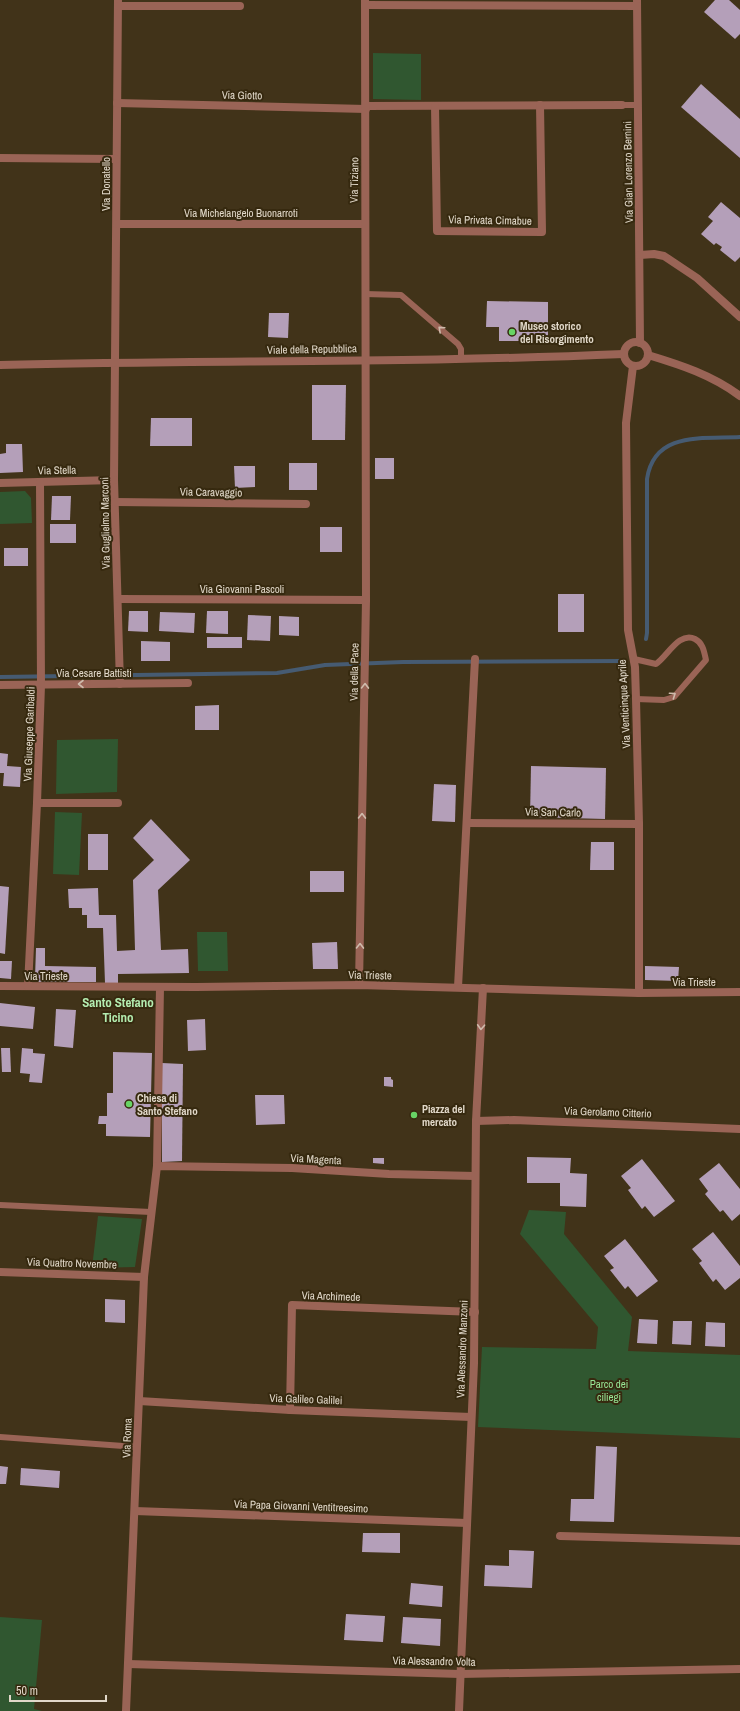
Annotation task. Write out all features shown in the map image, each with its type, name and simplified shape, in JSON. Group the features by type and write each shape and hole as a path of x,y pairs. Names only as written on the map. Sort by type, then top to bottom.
{"street":[{"path":"365,2 637,3"},
{"name":"Via Tiziano","path":"364,360 366,107 365,2"},
{"name":"Via Donatello","path":"116,362 118,3 240,6"},
{"name":"Via Gian Lorenzo Bernini","path":"637,3 640,343"},
{"name":"Via Giotto","path":"117,103 366,107"},
{"name":"Via Privata Cimabue","path":"435,106 437,230 542,232 540,105"},
{"path":"366,107 622,105"},
{"path":"0,158 116,159"},
{"name":"Via Michelangelo Buonarroti","path":"117,224 365,224"},
{"path":"640,255 654,254 664,256 697,278 740,317"},
{"path":"636,342 640,343 646,348 648,355 645,363 633,366 626,362 624,350 629,344 636,342"},
{"name":"Viale della Repubblica","path":"0,365 116,362 461,359 624,354"},
{"path":"648,355 705,374 727,386 740,396"},
{"name":"Via della Pace","path":"359,985 366,600 364,360"},
{"name":"Via Guglielmo Marconi","path":"116,362 114,480 120,683"},
{"name":"Via Venticinque Aprile","path":"633,366 626,431 628,630 634,659 639,824 639,993"},
{"name":"Via Stella","path":"0,483 114,480"},
{"name":"Via Giuseppe Garibaldi","path":"28,986 41,683 40,482"},
{"name":"Via Caravaggio","path":"115,502 306,504"},
{"name":"Via Giovanni Pascoli","path":"118,599 366,600"},
{"path":"458,987 474,662"},
{"name":"Via Cesare Battisti","path":"0,685 41,683 188,683"},
{"path":"37,803 118,803"},
{"name":"Via San Carlo","path":"467,823 639,824"},
{"name":"Via Trieste","path":"0,986 160,987 359,985 639,993 740,992"},
{"name":"Via Roma","path":"126,1711 144,1277 157,1166 160,987"},
{"name":"Via Alessandro Manzoni","path":"459,1711 475,1312 476,1121 483,988"},
{"name":"Via Gerolamo Citterio","path":"476,1121 514,1120 740,1128"},
{"name":"Via Magenta","path":"157,1166 292,1168 389,1174 475,1176"},
{"name":"Via Quattro Novembre","path":"0,1272 144,1277"},
{"name":"Via Archimede","path":"290,1410 292,1305 475,1312"},
{"name":"Via Galileo Galilei","path":"139,1401 290,1410 471,1416"},
{"name":"Via Papa Giovanni Ventitreesimo","path":"135,1511 467,1523"},
{"path":"560,1536 740,1541"},
{"name":"Via Alessandro Volta","path":"128,1664 460,1674 740,1669"}],"lane":[{"path":"622,105 638,105"},
{"path":"365,294 401,295 458,344 461,349 461,359"},
{"path":"634,659 656,664 681,639 691,637 700,642 704,650 706,660 674,697 664,700 636,699"},
{"path":"0,1205 151,1212"},
{"path":"0,1437 137,1447"}],"green space":[{"path":"373,53 421,54 421,100 373,99"},
{"path":"25,491 31,498 32,523 0,524 0,492"},
{"path":"118,739 117,792 56,794 57,740"},
{"path":"55,812 82,813 79,875 53,874"},
{"path":"197,932 227,932 228,971 198,971"},
{"name":"Parco dei ciliegi","path":"529,1210 566,1212 564,1234 632,1317 628,1351 740,1355 740,1438 478,1427 482,1347 596,1349 598,1327 520,1234"},
{"path":"98,1216 142,1219 135,1267 92,1268"},
{"path":"0,1617 42,1620 34,1709 42,1711 0,1711"}],"building":[{"path":"715,0 729,0 740,10 740,34 735,39 704,12"},
{"path":"701,84 740,119 740,158 681,107"},
{"path":"721,202 740,218 740,257 735,262 720,250 722,247 716,243 714,245 701,234 713,221 708,217"},
{"path":"487,301 548,302 548,341 499,341 499,327 486,327"},
{"path":"269,313 289,313 288,338 268,337"},
{"path":"312,385 346,385 345,440 312,440"},
{"path":"151,418 192,418 192,446 150,446"},
{"path":"6,444 22,444 23,472 0,473 0,454 6,453"},
{"path":"375,458 394,458 394,479 375,479"},
{"path":"289,463 317,463 317,490 289,490"},
{"path":"234,466 255,466 255,487 235,488"},
{"path":"52,496 71,496 70,520 51,520"},
{"path":"50,524 76,524 76,543 50,543"},
{"path":"320,527 342,527 342,552 320,552"},
{"path":"4,548 28,548 28,566 4,566"},
{"path":"558,594 584,594 584,632 558,632"},
{"path":"129,611 148,611 148,632 128,631"},
{"path":"207,611 228,611 228,634 206,633"},
{"path":"160,612 195,613 194,633 159,631"},
{"path":"248,615 271,616 270,641 247,640"},
{"path":"279,616 299,617 299,636 279,635"},
{"path":"207,637 242,637 242,648 207,648"},
{"path":"141,641 170,642 170,661 141,661"},
{"path":"219,705 219,730 195,730 195,706"},
{"path":"0,753 8,754 7,766 21,767 20,787 3,786 4,773 0,773"},
{"path":"531,766 606,768 605,819 530,817"},
{"path":"434,784 456,785 455,822 432,821"},
{"path":"151,819 190,860 158,890 161,950 188,949 189,973 118,974 118,983 105,983 103,928 87,928 87,915 82,915 82,908 69,908 68,889 98,888 99,915 116,915 117,951 135,950 133,880 154,860 133,838"},
{"path":"88,834 108,834 108,870 88,870"},
{"path":"591,842 614,842 614,870 590,870"},
{"path":"310,871 344,871 344,892 310,892"},
{"path":"0,886 9,887 5,954 0,953"},
{"path":"337,942 338,969 313,969 312,943"},
{"path":"36,948 45,948 45,966 96,967 96,982 39,982 35,978"},
{"path":"0,961 12,961 11,979 0,978"},
{"path":"645,966 679,967 678,981 645,980"},
{"path":"0,1003 35,1007 33,1029 0,1026"},
{"path":"56,1009 76,1010 73,1048 54,1046"},
{"path":"205,1019 206,1050 188,1051 187,1020"},
{"path":"1,1048 10,1048 11,1072 2,1072"},
{"path":"22,1048 33,1049 33,1053 45,1054 42,1083 29,1082 30,1074 20,1073"},
{"name":"Chiesa di Santo Stefano","path":"113,1052 152,1053 150,1137 106,1136 106,1124 98,1124 99,1116 107,1116 107,1093 113,1093"},
{"path":"162,1063 183,1064 182,1161 162,1162"},
{"path":"384,1077 391,1077 393,1080 393,1087 384,1086"},
{"path":"255,1095 284,1095 285,1124 256,1125"},
{"path":"527,1157 571,1158 570,1173 587,1174 586,1207 560,1206 560,1183 527,1183"},
{"path":"373,1158 384,1158 384,1164 373,1163"},
{"path":"642,1159 675,1201 654,1217 645,1206 642,1209 628,1190 631,1188 621,1176"},
{"path":"719,1163 740,1189 740,1214 732,1221 723,1210 720,1212 705,1194 708,1191 699,1179"},
{"path":"713,1232 740,1266 740,1278 725,1290 716,1279 713,1282 699,1263 702,1261 692,1249"},
{"path":"625,1239 658,1281 637,1297 628,1286 625,1289 610,1270 614,1268 604,1256"},
{"path":"105,1299 125,1300 125,1323 105,1322"},
{"path":"639,1319 658,1320 657,1344 637,1343"},
{"path":"673,1321 692,1321 691,1345 672,1344"},
{"path":"706,1322 725,1323 725,1347 705,1346"},
{"path":"596,1446 617,1447 614,1522 570,1521 571,1499 594,1499"},
{"path":"0,1466 8,1467 6,1484 0,1484"},
{"path":"21,1468 60,1471 59,1488 20,1485"},
{"path":"363,1533 400,1533 400,1553 362,1552"},
{"path":"509,1550 534,1551 532,1588 484,1586 485,1565 509,1566"},
{"path":"411,1583 443,1586 442,1607 409,1604"},
{"path":"346,1614 385,1616 383,1642 344,1640"},
{"path":"403,1617 441,1619 440,1646 401,1643"}],"waterway":[{"path":"646,639 647,479 651,463 659,452 670,445 682,441 740,437"},
{"path":"0,677 277,673 325,665 403,662 624,661"}],"place":[{"name":"Museo storico del Risorgimento","path":"512,332"},
{"name":"Chiesa di Santo Stefano","path":"129,1104"},
{"name":"Piazza del mercato","path":"414,1115"}],"district":[{"name":"Santo Stefano Ticino","path":"118,1010"}]}
